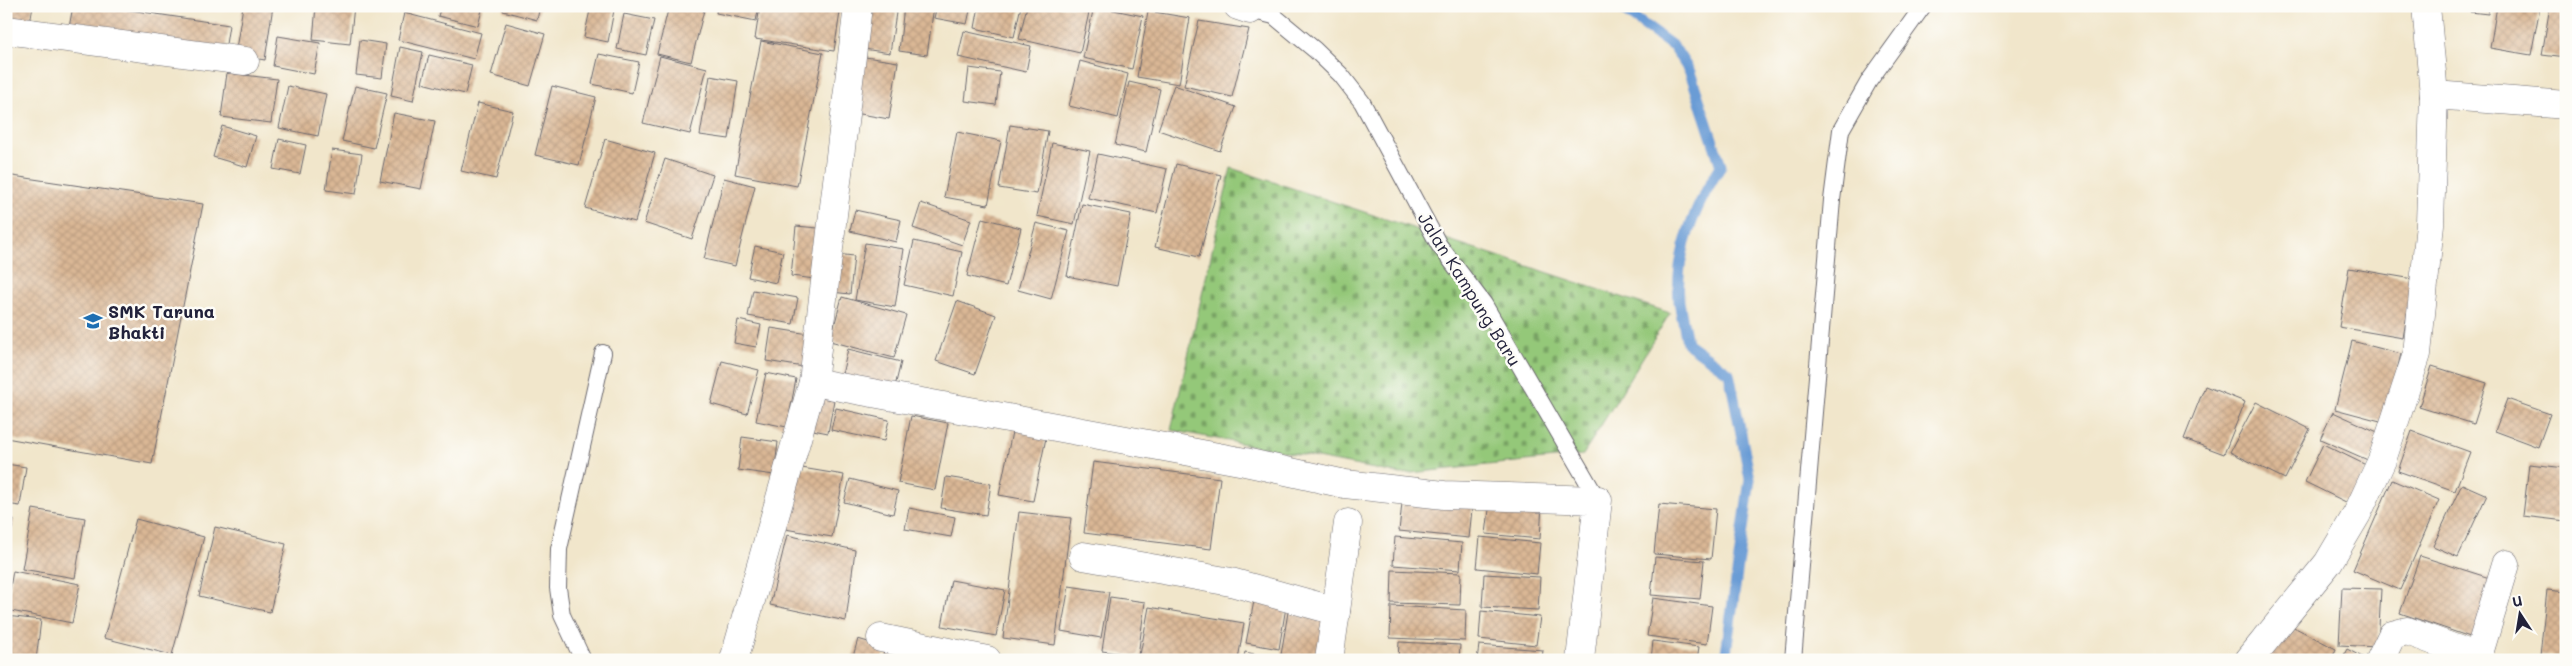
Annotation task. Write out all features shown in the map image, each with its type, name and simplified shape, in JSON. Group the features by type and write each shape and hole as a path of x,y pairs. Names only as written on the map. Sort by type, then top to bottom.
{"street":[{"path":"734,660 813,382 858,6"},
{"path":"2249,660 2328,563 2357,514 2382,460 2417,354 2430,224 2434,95 2426,6"},
{"path":"6,30 246,61"},
{"path":"2434,95 2566,105"},
{"path":"813,382 1246,462 1345,484 1444,495 1598,500 1580,660"},
{"path":"1329,660 1348,523"},
{"path":"1083,556 1231,582 1336,612"},
{"path":"2380,660 2392,635 2407,631 2477,658 2506,564"},
{"path":"881,638 988,660"}],"lane":[{"path":"1793,660 1832,200 1841,130 1870,81 1923,6"},
{"name":"Jalan Kampung Baru","path":"1247,7 1274,16 1308,44 1341,74 1362,102 1439,245 1484,304 1598,500"},
{"path":"583,660 562,616 558,588 559,549 603,353"}],"green space":[{"path":"1231,168 1670,313 1583,455 1401,474 1171,430"}],"building":[{"path":"6,6 33,6 29,29 6,25"},
{"path":"73,6 103,6 229,25 224,57 68,33"},
{"path":"243,6 273,6 265,60 235,55"},
{"path":"316,6 354,6 350,44 313,40"},
{"path":"441,6 483,6 478,26 438,16"},
{"path":"504,6 540,6 537,20 503,11"},
{"path":"591,6 614,10 608,42 584,37"},
{"path":"669,6 705,6 691,62 657,54"},
{"path":"717,6 759,6 756,21 716,13"},
{"path":"760,6 841,6 834,51 755,39"},
{"path":"863,6 897,6 890,53 857,48"},
{"path":"904,6 934,6 927,55 899,51"},
{"path":"937,6 971,6 967,24 934,18"},
{"path":"979,6 1021,6 1014,37 975,28"},
{"path":"1027,6 1090,8 1080,53 1019,39"},
{"path":"1094,6 1143,16 1132,69 1083,58"},
{"path":"2471,6 2489,6 2488,14 2470,12"},
{"path":"2497,6 2540,7 2531,55 2490,48"},
{"path":"2550,6 2566,6 2566,58 2542,55"},
{"path":"1148,11 1190,18 1179,84 1137,77"},
{"path":"404,13 481,33 474,59 398,40"},
{"path":"624,14 654,20 646,55 617,49"},
{"path":"1199,21 1249,29 1232,97 1184,86"},
{"path":"506,23 545,34 530,86 491,75"},
{"path":"964,31 1031,46 1026,72 958,57"},
{"path":"278,36 320,43 314,74 273,66"},
{"path":"360,40 386,44 382,78 356,75"},
{"path":"761,41 823,53 797,186 735,174"},
{"path":"400,47 423,52 413,101 391,96"},
{"path":"599,54 639,62 632,93 592,84"},
{"path":"429,55 472,65 465,94 422,83"},
{"path":"660,56 707,68 690,134 643,123"},
{"path":"859,56 898,62 889,119 849,112"},
{"path":"1080,61 1128,74 1118,118 1069,106"},
{"path":"969,68 1000,72 996,105 965,101"},
{"path":"227,73 277,79 271,123 221,117"},
{"path":"710,76 738,81 729,139 700,135"},
{"path":"1129,82 1160,89 1146,152 1115,145"},
{"path":"1174,85 1236,107 1220,151 1158,130"},
{"path":"288,86 326,94 318,136 279,128"},
{"path":"355,86 387,93 374,148 342,141"},
{"path":"552,86 596,97 579,165 535,155"},
{"path":"478,103 513,111 496,179 461,171"},
{"path":"394,113 435,121 421,189 380,181"},
{"path":"1010,125 1048,131 1037,194 999,188"},
{"path":"222,126 256,136 247,167 213,157"},
{"path":"957,132 1001,141 988,205 944,197"},
{"path":"279,139 306,145 300,174 273,169"},
{"path":"605,139 655,153 635,222 585,208"},
{"path":"1052,143 1090,151 1074,224 1037,216"},
{"path":"332,150 362,154 356,194 326,190"},
{"path":"1098,154 1167,169 1157,213 1088,198"},
{"path":"665,159 713,175 692,239 644,223"},
{"path":"1176,164 1221,175 1199,257 1155,247"},
{"name":"SMK Taruna Bhakti","path":"6,175 203,204 152,464 6,438"},
{"path":"724,178 755,186 735,266 704,259"},
{"path":"921,203 971,220 962,245 913,228"},
{"path":"1082,204 1131,214 1117,286 1067,276"},
{"path":"855,210 901,220 896,242 850,231"},
{"path":"982,218 1021,228 1006,286 967,276"},
{"path":"1036,223 1069,231 1051,299 1018,290"},
{"path":"796,226 829,229 823,280 791,276"},
{"path":"914,241 962,252 953,296 904,285"},
{"path":"865,243 904,249 895,307 855,300"},
{"path":"755,246 783,252 776,283 748,277"},
{"path":"836,254 854,256 850,294 831,292"},
{"path":"2349,268 2413,279 2403,338 2339,327"},
{"path":"753,290 798,298 793,324 748,316"},
{"path":"842,297 906,315 894,358 830,341"},
{"path":"957,301 996,315 975,374 936,361"},
{"path":"738,320 761,325 756,347 734,343"},
{"path":"771,328 809,334 804,367 766,361"},
{"path":"2352,341 2401,354 2384,422 2335,409"},
{"path":"848,349 901,362 893,395 840,383"},
{"path":"722,361 759,370 747,414 711,404"},
{"path":"2432,366 2487,383 2474,424 2419,407"},
{"path":"766,373 796,379 787,427 756,421"},
{"path":"2205,386 2245,402 2224,454 2184,439"},
{"path":"813,397 834,400 828,433 808,429"},
{"path":"2507,399 2550,414 2538,447 2495,431"},
{"path":"2256,402 2310,429 2285,479 2230,452"},
{"path":"836,408 889,420 884,441 831,430"},
{"path":"2333,412 2382,434 2370,461 2320,439"},
{"path":"911,416 948,423 935,490 898,483"},
{"path":"1013,427 1047,433 1033,501 999,495"},
{"path":"2412,431 2470,452 2455,491 2398,471"},
{"path":"742,437 778,442 774,475 738,470"},
{"path":"2323,444 2368,466 2350,504 2305,482"},
{"path":"1093,462 1220,478 1211,549 1084,533"},
{"path":"6,464 26,467 20,506 6,504"},
{"path":"2529,464 2566,468 2566,521 2523,516"},
{"path":"796,467 844,475 832,537 785,529"},
{"path":"946,477 991,484 986,515 941,508"},
{"path":"850,479 898,491 893,514 844,502"},
{"path":"2392,480 2439,500 2400,590 2353,570"},
{"path":"2462,484 2487,495 2458,557 2433,546"},
{"path":"1403,494 1473,500 1469,538 1399,531"},
{"path":"1490,501 1542,503 1540,539 1486,534"},
{"path":"1659,504 1716,509 1711,559 1654,554"},
{"path":"909,508 955,517 951,537 905,529"},
{"path":"33,509 85,518 75,578 22,569"},
{"path":"1019,512 1071,518 1055,645 1003,638"},
{"path":"6,518 14,520 7,549 6,549"},
{"path":"136,519 204,537 172,655 104,638"},
{"path":"215,527 286,544 270,612 199,596"},
{"path":"787,535 855,550 846,621 770,605"},
{"path":"1395,537 1462,543 1460,570 1393,565"},
{"path":"1480,537 1540,543 1537,574 1477,568"},
{"path":"2420,556 2496,580 2476,639 2400,613"},
{"path":"1655,557 1704,561 1700,599 1651,595"},
{"path":"1392,570 1461,573 1460,605 1391,603"},
{"path":"13,571 80,584 72,623 6,610"},
{"path":"1484,574 1540,577 1538,610 1482,607"},
{"path":"951,580 1005,590 996,636 942,626"},
{"path":"1069,586 1109,592 1101,638 1061,631"},
{"path":"2342,588 2381,589 2378,647 2339,645"},
{"path":"2547,590 2566,592 2566,657 2540,655"},
{"path":"1110,597 1145,602 1138,656 1102,651"},
{"path":"1653,598 1712,606 1707,644 1647,636"},
{"path":"1254,601 1286,607 1279,649 1246,643"},
{"path":"1391,606 1466,610 1465,641 1390,638"},
{"path":"1149,607 1244,623 1238,660 1139,660"},
{"path":"1481,611 1540,617 1536,645 1479,639"},
{"path":"1288,612 1325,619 1318,660 1281,655"},
{"path":"6,616 41,620 36,660 6,658"},
{"path":"2284,622 2336,649 2331,660 2264,660"},
{"path":"858,639 885,647 882,660 852,660"},
{"path":"1653,641 1699,647 1697,660 1651,660"},
{"path":"1399,642 1460,645 1459,660 1398,660"},
{"path":"1479,645 1543,650 1542,660 1477,660"},
{"path":"889,648 921,660 885,660"},
{"path":"2347,649 2368,660 2341,660"},
{"path":"1245,652 1277,659 1277,660 1243,660"}],"waterway":[{"path":"1618,6 1674,47 1690,72 1721,166 1703,197 1689,230 1680,265 1679,301 1687,343 1729,373 1750,479 1725,660"}],"place":[{"name":"SMK Taruna Bhakti","path":"93,321"}]}
